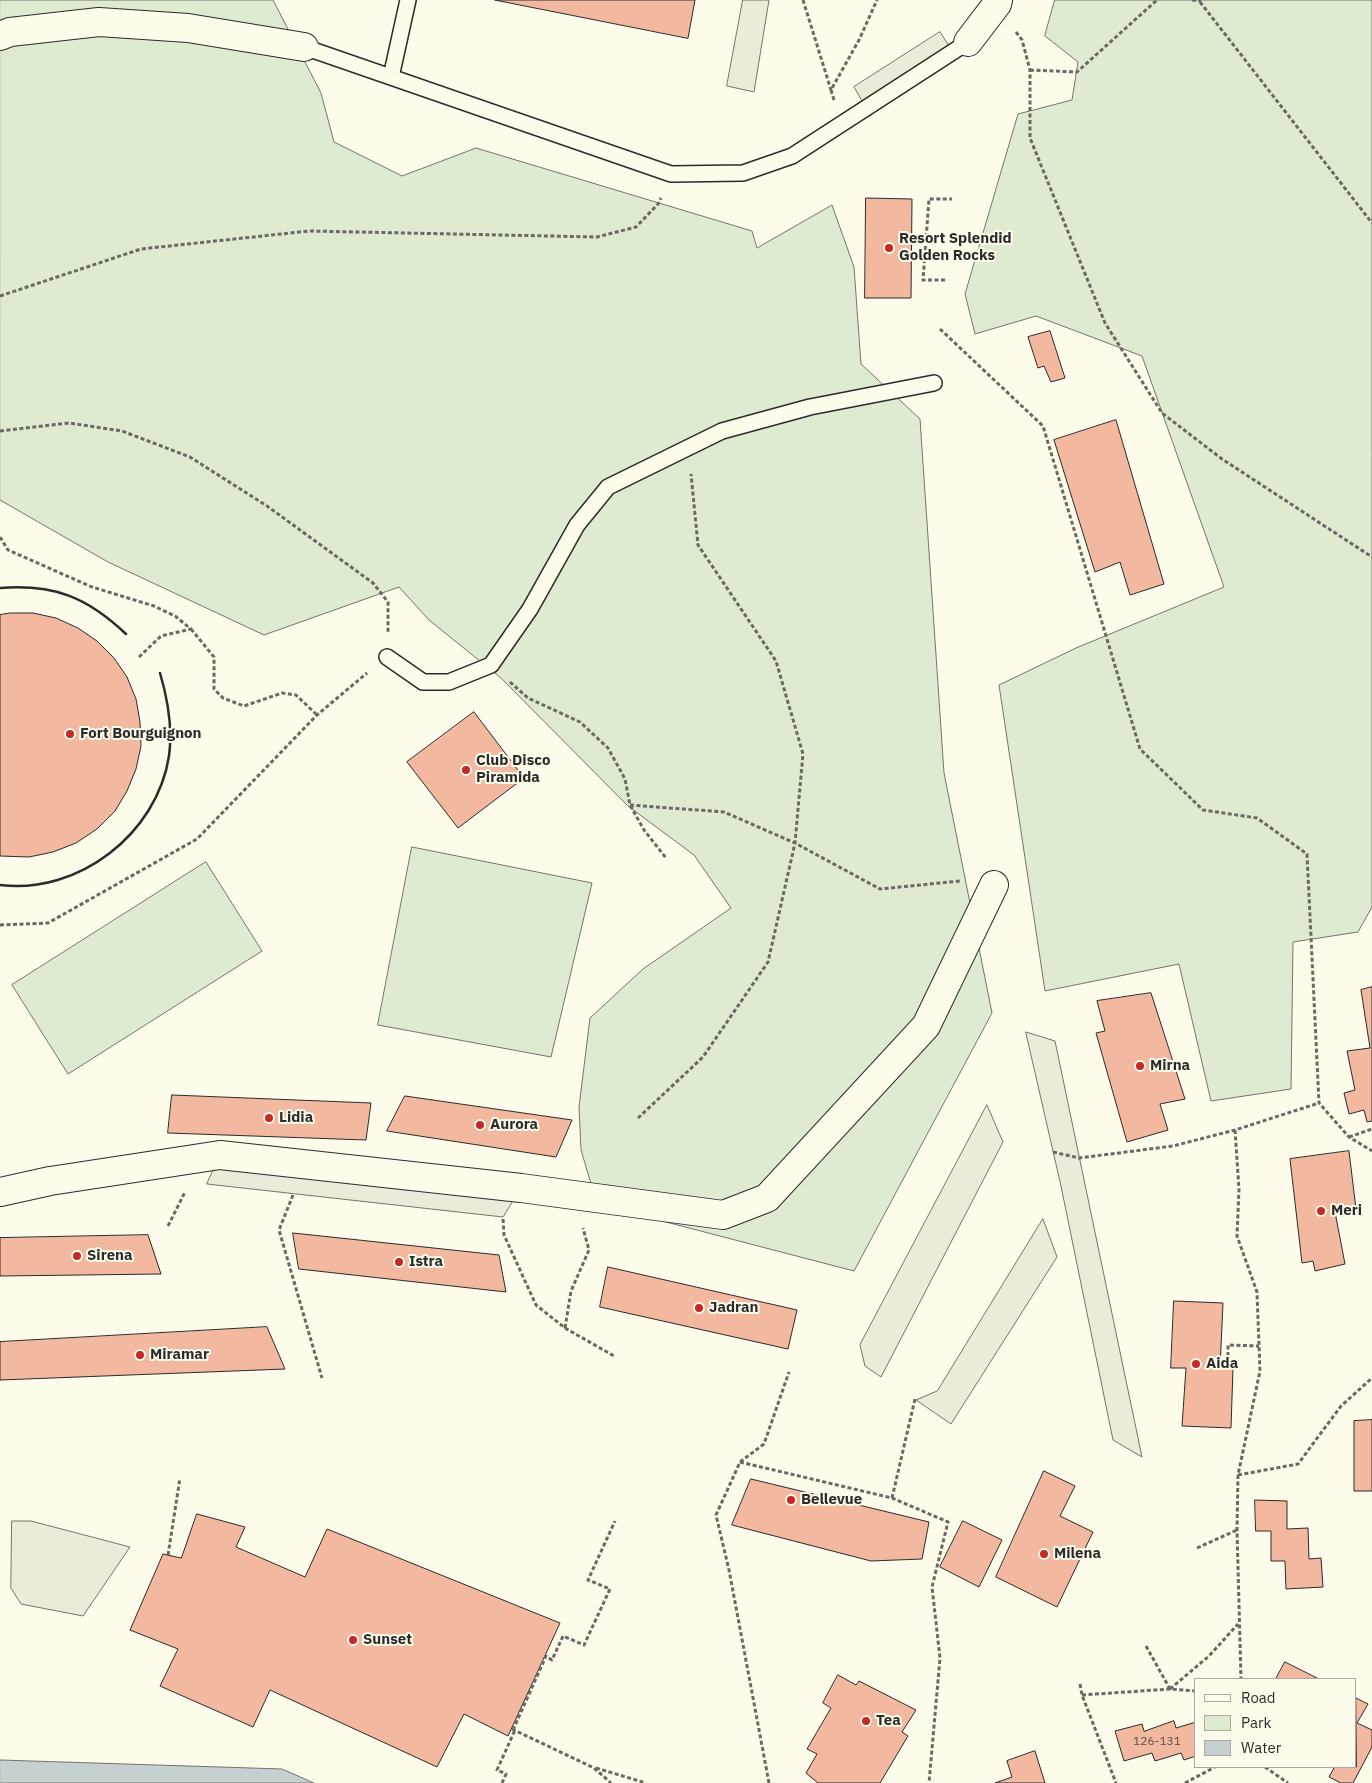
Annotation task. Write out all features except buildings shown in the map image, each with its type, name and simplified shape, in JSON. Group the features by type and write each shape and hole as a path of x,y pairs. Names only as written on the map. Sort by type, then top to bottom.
{"street":[{"path":"968,42 997,2"},
{"path":"0,36 10,32 99,22 188,28 304,47"},
{"path":"0,1192 50,1181 220,1155 521,1188 723,1216 767,1198 926,1026 994,884"}],"lane":[{"path":"391,77 408,0"},
{"path":"304,47 671,174 743,173 792,156 968,42"},
{"path":"387,656 422,682 449,682 491,665 530,609 577,525 608,487 722,431 810,406 934,383"}],"path":[{"path":"803,0 840,125"},
{"path":"831,90 859,40 877,0"},
{"path":"1030,70 1077,72 1157,0"},
{"path":"1192,0 1201,1 1372,223"},
{"path":"997,2 1022,40 1030,70 1030,138 1105,323 1162,413 1222,459 1372,557"},
{"path":"0,296 140,249 309,231 597,237 636,227 658,204 671,174"},
{"path":"944,280 923,280 929,199 952,199"},
{"path":"940,329 1044,426 1140,749 1203,810 1257,818 1307,854 1319,1103 1349,1137 1372,1150"},
{"path":"0,431 69,423 122,431 190,457 267,506 373,583 388,602 387,656 318,715 197,839 48,923 0,925"},
{"path":"638,1118 703,1057 768,962 795,843 803,754 776,661 698,545 691,471"},
{"path":"0,537 8,550 92,587 154,606 176,616 214,657 214,689 223,698 244,706 282,693 296,695 318,715"},
{"path":"139,657 161,636 190,629"},
{"path":"491,665 528,698 580,722 608,748 625,779 630,805 644,830 666,858"},
{"path":"630,805 724,812 795,843 880,889 965,880"},
{"path":"1054,1152 1079,1158 1173,1146 1235,1130 1319,1103"},
{"path":"1349,1137 1372,1129"},
{"path":"1235,1130 1238,1189 1237,1236 1257,1292 1260,1371 1238,1475 1237,1530 1240,1678"},
{"path":"305,1164 279,1230 322,1378"},
{"path":"503,1217 504,1235 536,1305 565,1328 614,1356"},
{"path":"565,1328 571,1291 589,1250 586,1239"},
{"path":"1220,1360 1228,1361 1228,1345 1259,1346"},
{"path":"769,1783 729,1570 716,1515 740,1462 764,1444 789,1372"},
{"path":"1238,1475 1298,1464 1341,1406 1372,1378"},
{"path":"892,1498 914,1399"},
{"path":"740,1462 892,1498 948,1522 932,1587 940,1658 929,1783"},
{"path":"168,1555 180,1478"},
{"path":"502,1783 506,1774 497,1770 546,1656 552,1660 563,1636 584,1645 610,1589 588,1580 615,1521"},
{"path":"1197,1548 1237,1530"},
{"path":"1170,1689 1209,1656 1238,1623"},
{"path":"1146,1646 1170,1689"},
{"path":"1080,1684 1082,1695 1116,1783"},
{"path":"1082,1695 1170,1689 1194,1692"},
{"path":"513,1730 594,1768 646,1783"},
{"path":"594,1768 611,1783"},
{"path":"1185,1783 1213,1768"},
{"path":"1266,1768 1288,1783"}],"green space":[{"path":"0,0 273,0 321,93 334,142 402,176 476,148 752,231 757,248 832,205 854,267 861,364 920,419 944,773 992,1013 854,1271 597,1204 581,1150 579,1107 590,1018 643,969 731,908 694,855 628,806 501,678 429,620 399,587 264,635 108,562 0,500"},
{"path":"1055,0 1372,0 1372,907 1358,932 1293,942 1291,1089 1211,1101 1179,964 1045,991 999,685 1076,648 1224,587 1142,356 1036,316 975,334 965,294 1018,114 1072,100 1078,62 1045,36"},
{"path":"412,847 592,883 551,1057 378,1025"},
{"path":"206,862 262,951 68,1074 12,985"}],"shaded area":[{"path":"743,0 769,0 754,92 727,86"},
{"path":"940,32 953,52 866,108 854,87"},
{"path":"1026,1032 1055,1041 1142,1457 1113,1440 1061,1186"},
{"path":"987,1105 1003,1142 881,1377 865,1366 860,1345"},
{"path":"220,1155 521,1188 503,1217 207,1184"},
{"path":"1043,1219 1057,1257 951,1424 916,1400 937,1391"},
{"path":"12,1521 31,1521 130,1547 83,1616 21,1604 11,1588"}],"water":[{"path":"0,1760 282,1769 314,1783 0,1783"}],"wall":[{"path":"0,588 37,588 69,596 97,611 126,634"},
{"path":"0,885 29,886 58,880 85,869 109,854 131,834 148,810 161,784 169,756 169,714 160,673"}],"place":[{"name":"Resort Splendid Golden Rocks","path":"889,248"},
{"name":"Fort Bourguignon","path":"70,734"},
{"name":"Club Disco Piramida","path":"466,770"},
{"name":"Mirna","path":"1140,1066"},
{"name":"Lidia","path":"269,1118"},
{"name":"Aurora","path":"480,1125"},
{"name":"Meri","path":"1321,1211"},
{"name":"Sirena","path":"77,1256"},
{"name":"Istra","path":"399,1262"},
{"name":"Jadran","path":"699,1308"},
{"name":"Miramar","path":"140,1355"},
{"name":"Aida","path":"1196,1364"},
{"name":"Bellevue","path":"791,1500"},
{"name":"Milena","path":"1044,1554"},
{"name":"Sunset","path":"353,1640"},
{"name":"Tea","path":"866,1721"}]}
